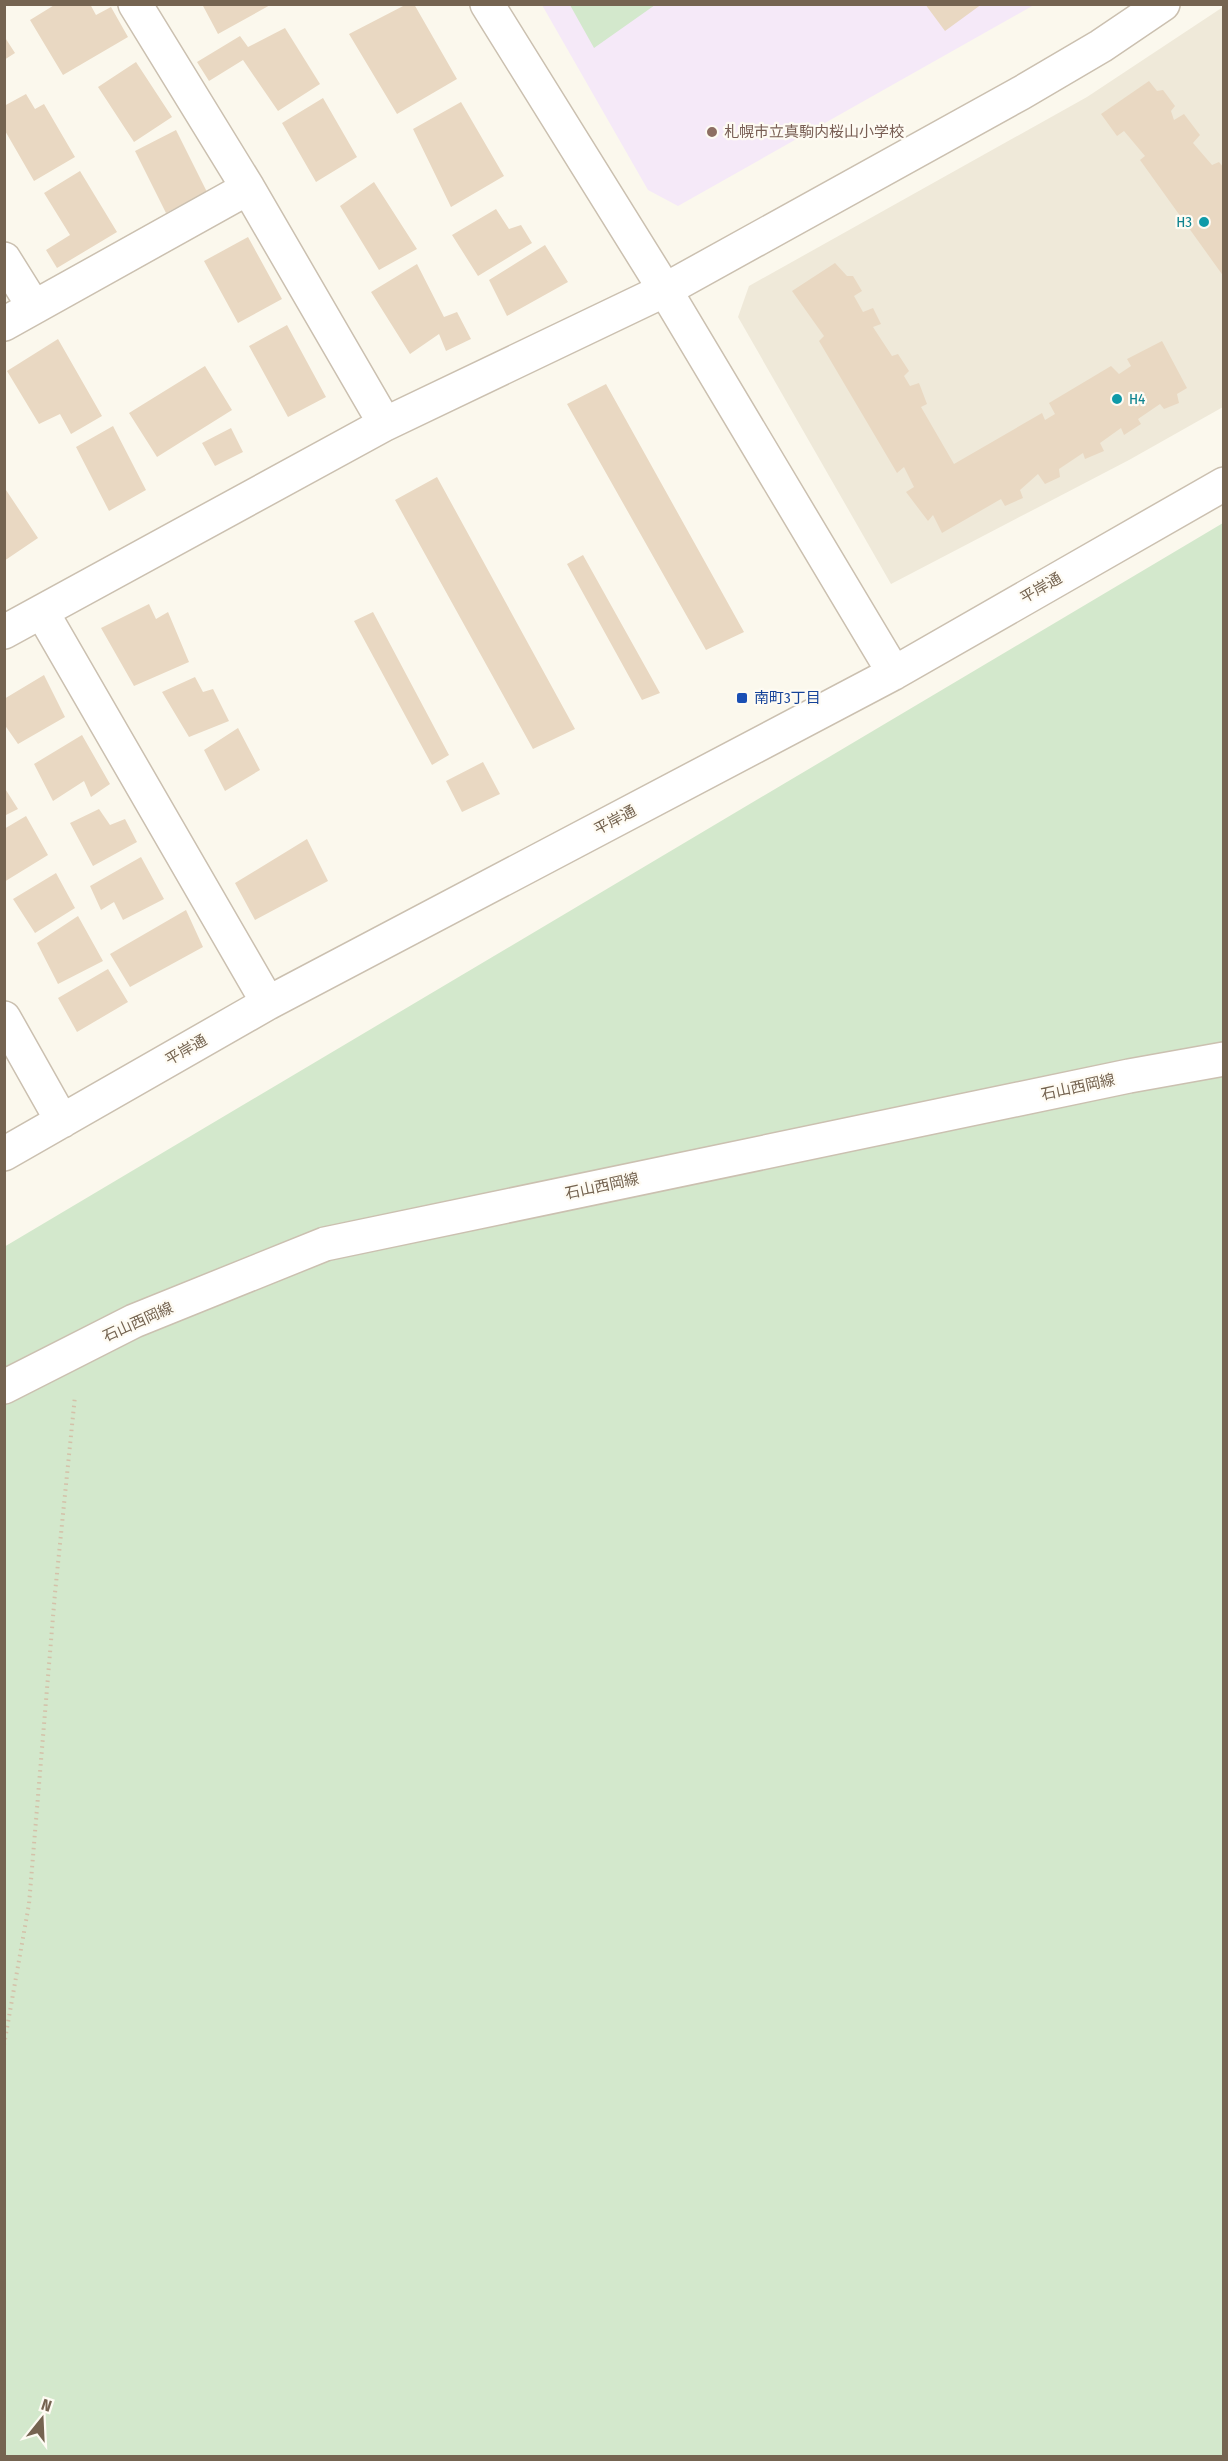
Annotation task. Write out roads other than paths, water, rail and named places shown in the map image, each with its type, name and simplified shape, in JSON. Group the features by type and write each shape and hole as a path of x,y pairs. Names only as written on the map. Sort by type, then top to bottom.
{"street":[{"path":"135,4 248,188 385,424"},
{"path":"487,4 665,290 894,672"},
{"path":"4,633 385,424 665,290 1021,93 1101,46 1163,4"},
{"path":"4,324 248,188"},
{"path":"4,259 34,307"},
{"name":"平岸通","path":"4,1154 268,1003 894,672 1224,484"},
{"path":"42,612 268,1003"},
{"path":"4,1018 62,1121"},
{"name":"石山西岡線","path":"4,1387 134,1321 325,1244 1117,1078 1224,1059"}],"place":[{"name":"札幌市立真駒内桜山小学校","path":"712,132"},
{"name":"H3","path":"1204,222"},
{"name":"H4","path":"1117,399"},
{"name":"南町3丁目","path":"742,698"}]}
